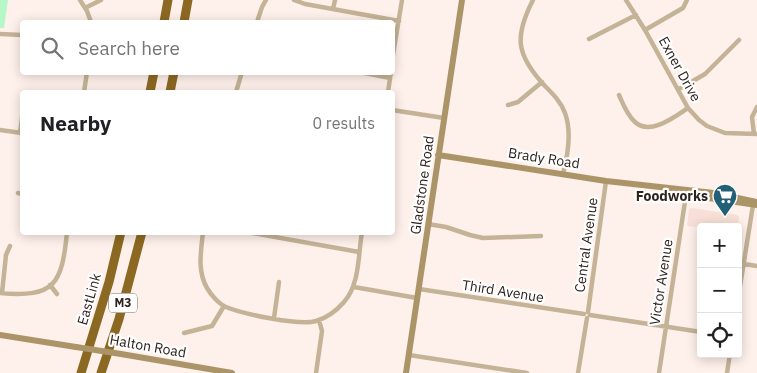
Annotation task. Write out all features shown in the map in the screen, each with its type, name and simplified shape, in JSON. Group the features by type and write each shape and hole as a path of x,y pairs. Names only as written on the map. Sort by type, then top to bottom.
{"highway":[{"path":"184,20 188,0"},
{"path":"164,20 167,3"},
{"path":"150,90 153,75"},
{"path":"170,90 173,75"},
{"name":"EastLink","path":"81,373 109,282 120,235"},
{"name":"M3","path":"101,373 119,319 141,235"}],"main road":[{"name":"Gladstone Road","path":"406,373 462,0"},
{"name":"Brady Road","path":"438,155 606,181 714,193 756,204"},
{"name":"Brady Road","path":"645,186 686,195 732,199"},
{"name":"Halton Road","path":"0,335 232,373"}],"street":[{"path":"80,0 90,20"},
{"path":"85,8 101,0"},
{"path":"258,20 266,0"},
{"path":"294,0 305,4 393,20"},
{"path":"333,9 335,0"},
{"path":"395,41 402,0"},
{"path":"533,0 524,18 520,35 522,50 528,68 558,100 568,121 569,136 563,174"},
{"name":"Exner Drive","path":"626,0 679,89 688,108 699,120 717,130 734,135 755,134"},
{"path":"645,30 683,8 687,0"},
{"path":"590,39 636,16"},
{"path":"0,34 20,35"},
{"path":"679,89 705,74 739,40"},
{"path":"84,90 87,75"},
{"path":"237,90 241,75"},
{"path":"388,90 390,75"},
{"path":"508,105 518,102 542,82"},
{"path":"619,95 634,122 644,126 658,126 688,108"},
{"path":"755,134 752,117 757,107"},
{"path":"395,110 444,118"},
{"path":"0,130 20,133"},
{"name":"Central Avenue","path":"578,373 606,181"},
{"name":"Victor Avenue","path":"659,373 686,195"},
{"path":"742,276 756,204"},
{"path":"428,224 446,227 482,238 541,236"},
{"path":"10,246 6,255 1,293 29,295 50,286 58,276 62,268 67,235"},
{"path":"203,235 200,258 201,273 207,288 224,306 238,311 305,323 319,320 334,312 345,301 354,287 362,235"},
{"path":"263,235 359,252"},
{"path":"744,264 757,266"},
{"path":"274,318 279,282"},
{"path":"50,286 57,294"},
{"path":"354,287 417,298"},
{"name":"Third Avenue","path":"419,289 697,331"},
{"path":"184,333 212,326 224,306"},
{"path":"316,373 322,331 319,320"},
{"path":"409,355 527,373"},
{"path":"727,373 729,358"}],"shaded area":[{"path":"689,209 737,215 739,217 738,223 697,223 697,227 687,226"}],"green space":[{"path":"0,0 8,0 4,28 0,28"}],"place":[{"name":"Foodworks","path":"725,217"}]}
